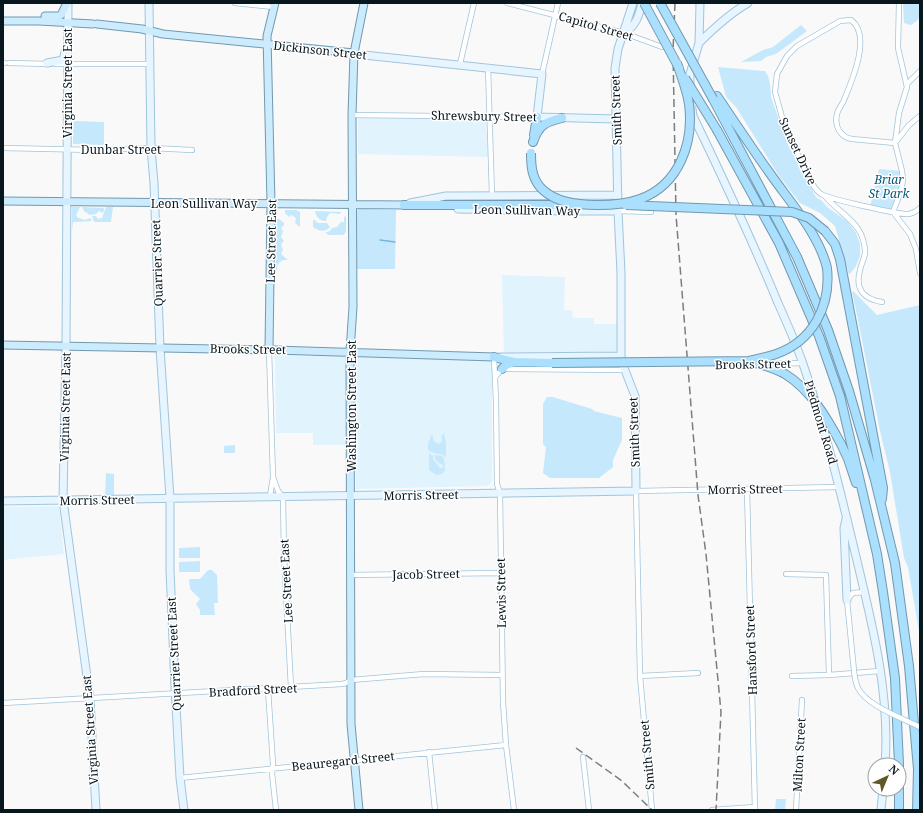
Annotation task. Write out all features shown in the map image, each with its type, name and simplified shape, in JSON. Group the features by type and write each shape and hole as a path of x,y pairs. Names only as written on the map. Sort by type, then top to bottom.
{"highway":[{"path":"643,3 676,63 717,130 779,243 819,336 840,396 877,554 895,678 899,764 899,810"},
{"path":"494,357 514,362 552,364 749,361 782,351 800,340 815,324 824,306 828,288 827,268 821,247 715,97 682,44 660,3"},
{"path":"610,205 639,200 652,193 671,177 683,159 689,133 690,111 686,92 676,63"},
{"path":"715,97 797,257 828,330 849,391 882,505 895,563 909,666 918,768 917,810"},
{"path":"537,117 531,153 532,173 536,182 550,196 559,200 580,205"},
{"path":"533,142 540,128 547,122 562,118"},
{"path":"404,205 610,205 792,212 809,218 825,232 835,244 840,259 883,488 882,505"},
{"path":"749,361 773,368 794,381 807,392 818,405 848,459 877,554"},
{"path":"502,369 506,365 514,362"}],"main road":[{"path":"3,21 39,21 43,16 58,16 61,15 67,3"},
{"name":"Washington Street East","path":"359,810 351,724 350,575 352,495 350,352 353,307 352,115 354,53 364,3"},
{"name":"Lee Street East","path":"269,350 272,203 267,36 274,5"},
{"name":"Dickinson Street","path":"39,21 112,25 149,31 354,53"},
{"name":"Leon Sullivan Way","path":"3,201 404,205"},
{"name":"Brooks Street","path":"3,345 269,350 494,357"}],"street":[{"name":"Virginia Street East","path":"67,3 68,149 63,500 90,699 96,810"},
{"name":"Quarrier Street","path":"149,3 151,148 155,203 160,348 170,498"},
{"name":"Lee Street East","path":"235,3 274,5"},
{"path":"460,64 474,3"},
{"name":"Capitol Street","path":"506,3 555,14 624,33 662,47"},
{"path":"537,117 542,74 558,3"},
{"name":"Smith Street","path":"632,3 624,33 615,58 618,211 621,273 621,356 622,365 635,396 640,676 652,810"},
{"name":"Smith Street","path":"624,33 631,29 635,24 643,3"},
{"name":"Piedmont Road","path":"700,3 699,44 690,74 690,104 693,116 753,243 803,363 824,432 840,487 875,638 885,707 885,757"},
{"path":"699,44 717,25 748,3"},
{"path":"899,3 898,48 907,84 897,121 895,143 903,180 901,191 893,212 910,234 916,249 920,273"},
{"name":"Sunset Drive","path":"895,143 847,138 840,133 837,127 837,113 844,101 858,61 860,50 860,32 851,20 840,21 797,46 786,56 777,74 775,92 785,128 813,185 819,192 825,196 893,212 909,214 920,208"},
{"path":"47,64 63,60 65,50 68,48"},
{"name":"Dickinson Street","path":"354,53 542,74"},
{"path":"5,63 149,64"},
{"path":"488,67 492,196"},
{"path":"907,84 920,71"},
{"name":"Shrewsbury Street","path":"352,115 616,119"},
{"path":"895,143 909,125 920,116"},
{"name":"Dunbar Street","path":"3,148 95,150 151,148 192,150"},
{"name":"Leon Sullivan Way","path":"404,205 446,196 618,195"},
{"path":"825,196 853,223 860,233 865,251 859,275 860,289 868,299 882,302"},
{"name":"Leon Sullivan Way","path":"404,205 432,208 651,212"},
{"name":"Lee Street East","path":"269,350 273,477 270,496"},
{"path":"494,357 621,356"},
{"name":"Lewis Street","path":"494,357 497,484 500,493 502,675 506,745 514,810"},
{"name":"Brooks Street","path":"703,365 803,363"},
{"path":"495,377 502,369 625,370"},
{"name":"Lee Street East","path":"273,477 278,491 283,497 284,554 291,688"},
{"name":"Morris Street","path":"3,501 840,487"},
{"name":"Hansford Street","path":"747,489 755,808"},
{"name":"Quarrier Street East","path":"170,498 170,570 175,694 180,778 184,810"},
{"path":"847,517 844,528 847,600 856,684 862,695 878,706 920,727"},
{"name":"Jacob Street","path":"350,575 501,573"},
{"path":"786,574 826,575 828,675"},
{"path":"847,600 853,593 864,592"},
{"path":"792,676 880,671"},
{"path":"640,676 698,673"},
{"name":"Bradford Street","path":"3,704 291,688 346,684 351,680 424,674 502,675"},
{"path":"268,689 272,773 276,810"},
{"name":"Milton Street","path":"796,810 802,700"},
{"name":"Beauregard Street","path":"180,778 506,745"},
{"path":"430,752 435,810"},
{"path":"583,757 589,810"},
{"path":"881,810 882,797"},
{"path":"712,810 755,808"}],"shaded area":[{"path":"360,117 485,119 488,156 359,154 358,120"},
{"path":"502,275 565,277 564,310 572,310 573,318 594,318 594,324 620,324 621,355 504,355"},
{"path":"275,355 486,359 490,361 492,364 492,480 490,484 486,486 356,489 355,445 313,445 313,433 276,433"},
{"path":"59,506 64,554 3,560 3,507"}],"green space":[{"path":"903,3 920,3 919,19 911,25 904,23"},
{"path":"801,25 807,31 776,54 766,57 761,61 741,62 763,50 773,47"},
{"path":"718,67 765,71 770,84 771,97 788,145 816,197 847,221 856,233 860,244 860,256 856,266 849,275 835,226 820,213 800,203 779,176 736,107 726,97"},
{"path":"73,121 104,122 104,145 73,144"},
{"name":"Briar St Park","path":"879,169 902,171 903,180 893,212 870,207"},
{"path":"72,207 80,207 76,215 78,218 85,220 90,218 92,221 73,222 72,230"},
{"path":"82,207 104,208 104,210 103,213 99,211 96,214 90,215 84,211"},
{"path":"106,207 113,207 111,222 94,222 92,216 96,216 98,219 102,218"},
{"path":"358,209 396,210 395,269 357,269"},
{"path":"285,210 296,210 300,212 300,227 295,223 295,217 291,215 289,217 285,213"},
{"path":"315,211 341,212 340,214 330,213 326,221 319,218"},
{"path":"346,216 346,232 343,235 329,235 325,233 330,231 332,228 337,227 341,222 344,222 344,217"},
{"path":"276,219 279,219 284,223 281,228 283,231 281,237 284,241 281,244 283,250 281,254 288,260 283,260 280,262 277,271 276,271"},
{"path":"313,219 318,223 327,223 330,227 324,231 317,230 313,227"},
{"path":"853,291 877,315 920,305 920,637 908,567 904,558 890,472 880,431 852,293"},
{"path":"547,397 553,397 592,409 594,411 622,418 622,440 613,460 613,467 599,478 550,478 543,473 546,447 543,444 543,404"},
{"path":"444,433 446,457 428,450 428,444 432,434 434,441 438,444 442,442 441,436"},
{"path":"235,445 235,453 224,453 224,446"},
{"path":"429,453 433,456 433,459 440,468 443,468 443,465 435,459 435,455 442,456 444,458 445,470 442,474 436,475 429,470"},
{"path":"106,473 114,474 114,496 105,495"},
{"path":"200,547 200,558 179,558 179,548"},
{"path":"200,561 200,572 179,572 179,562"},
{"path":"208,570 212,570 217,575 218,603 214,603 215,615 200,615 200,610 196,604 200,599 190,589 189,579 200,579"},
{"path":"776,799 786,799 785,810 775,810"}],"waterway":[{"path":"380,240 395,242"}],"railway":[{"path":"675,3 673,51 676,215 698,495 706,554 721,712 716,810"},
{"path":"576,748 622,781 652,810"}]}
